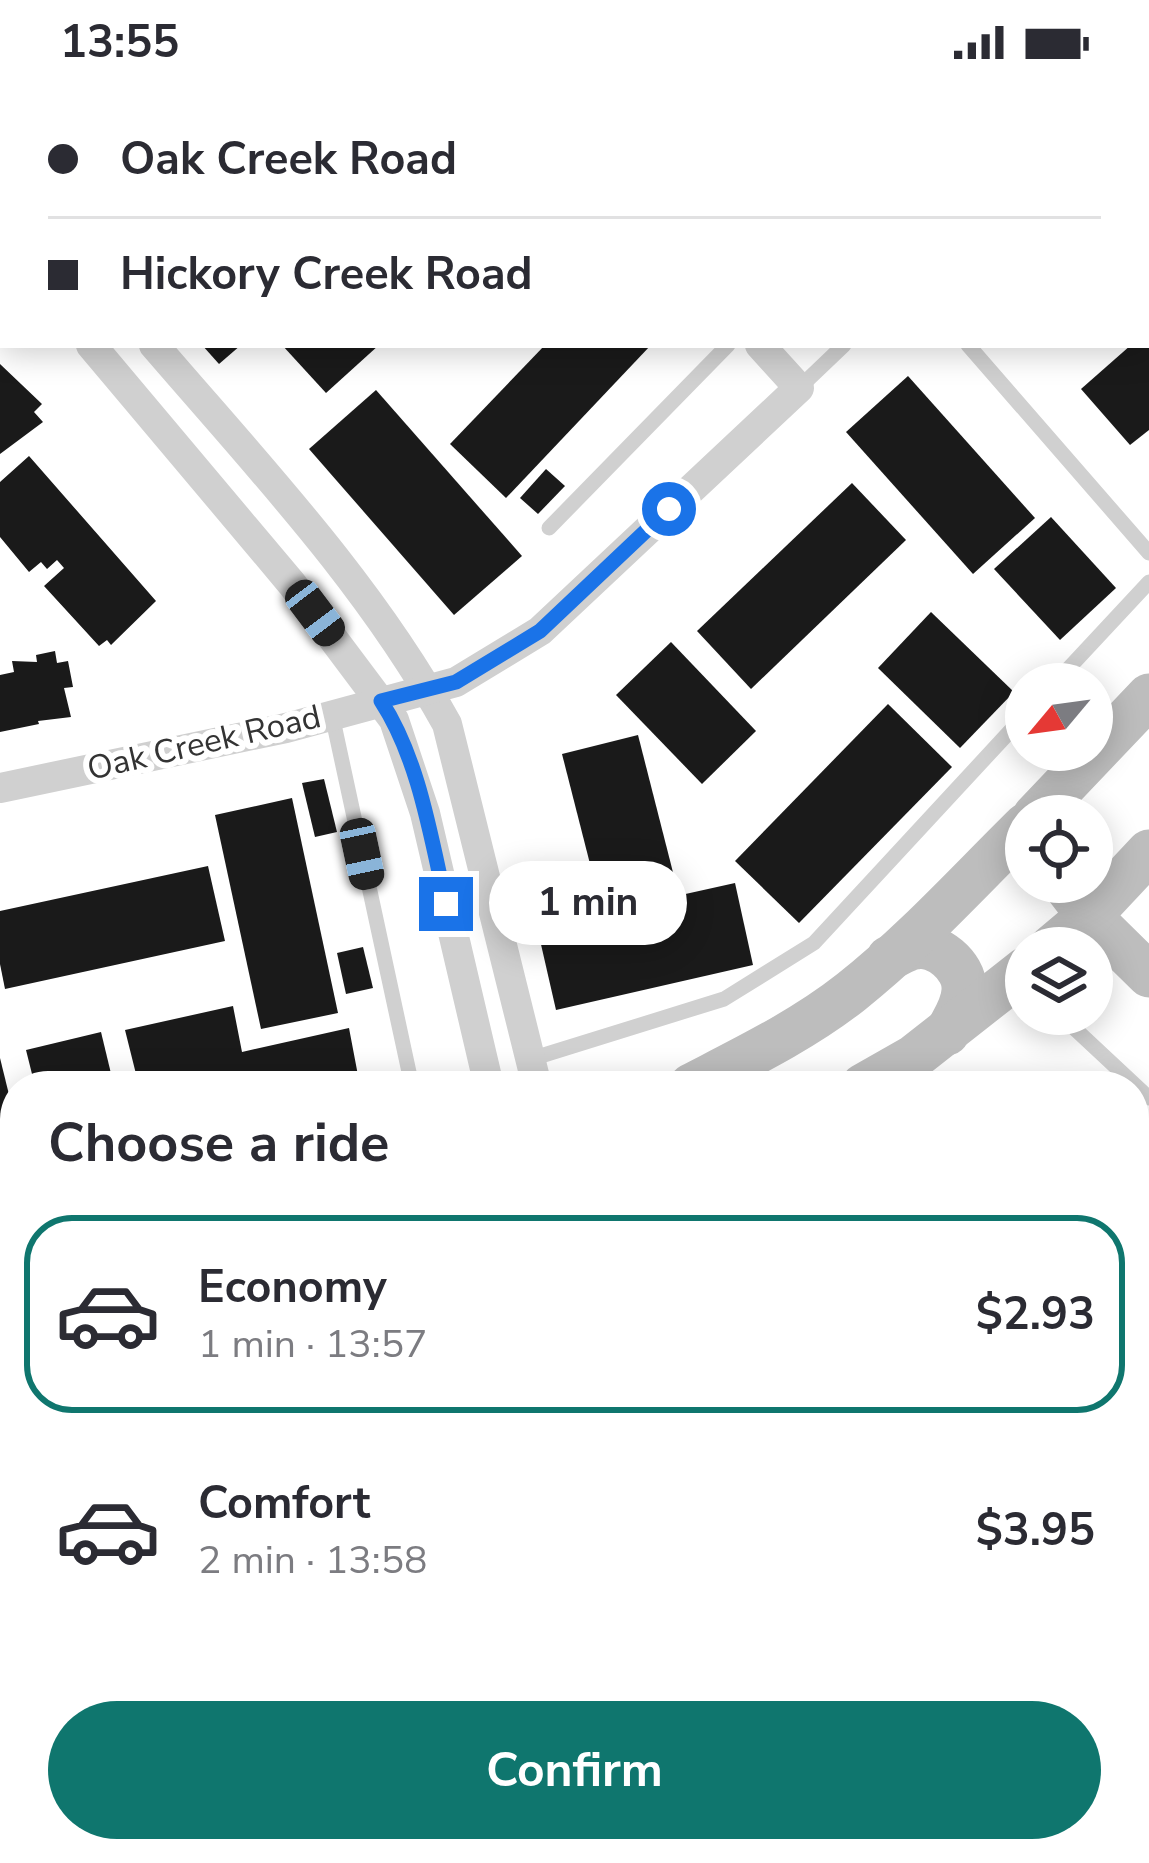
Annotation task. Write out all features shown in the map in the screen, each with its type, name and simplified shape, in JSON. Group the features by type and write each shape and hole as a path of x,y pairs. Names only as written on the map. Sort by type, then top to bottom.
{"main road":[{"path":"1063,795 1149,696"},
{"path":"720,1071 848,994 1005,845"},
{"path":"1113,875 1149,852"},
{"path":"1080,903 1149,975"},
{"path":"889,958 919,945 955,964 965,983 961,1007 947,1033"},
{"path":"886,1071 1005,988"}],"street":[{"path":"94,348 292,584 394,720 425,813 485,1071"},
{"path":"157,348 329,548 447,724 534,1071"},
{"path":"763,348 799,388"},
{"name":"Oak Creek Road","path":"0,788 332,715 456,682 540,631 799,388"}],"lane":[{"path":"549,528 725,348"},
{"path":"799,388 841,348"},
{"path":"971,348 1149,553"},
{"path":"1074,663 1149,582"},
{"path":"332,715 409,1071"},
{"path":"537,1071 724,999 814,943 1005,737"},
{"path":"1082,1035 1120,1071"}],"building":[{"path":"205,348 238,348 219,364"},
{"path":"285,348 376,348 326,393"},
{"path":"542,348 648,348 506,498 450,444"},
{"path":"1128,348 1149,348 1149,430 1130,445 1081,389"},
{"path":"0,364 42,404 34,412 43,422 0,454"},
{"path":"908,376 1035,518 973,574 846,432"},
{"path":"376,390 522,556 454,615 309,449"},
{"path":"29,456 156,601 111,645 107,640 99,646 44,586 64,568 57,560 47,569 41,562 29,572 0,537 0,482"},
{"path":"546,469 565,486 538,514 520,498"},
{"path":"852,483 906,540 751,689 697,631"},
{"path":"1051,517 1116,588 1060,640 994,569"},
{"path":"931,612 1005,683 1005,701 960,748 878,668"},
{"path":"671,642 756,731 702,784 616,695"},
{"path":"55,651 57,663 68,661 73,687 64,688 71,717 0,732 0,675 14,672 12,661 37,662 36,655"},
{"path":"888,704 952,767 799,923 735,861"},
{"path":"638,735 677,888 601,907 562,754"},
{"path":"324,779 337,832 315,837 302,783"},
{"path":"292,798 338,1013 261,1029 215,815"},
{"path":"208,866 225,941 5,989 0,911"},
{"path":"735,883 753,965 556,1010 537,927"},
{"path":"363,947 373,988 346,994 337,953"},
{"path":"233,1006 242,1052 349,1028 357,1071 135,1071 125,1030"},
{"path":"101,1032 110,1071 31,1071 26,1050"}],"route":[{"path":"446,904 425,813 394,720 381,701 456,682 540,631 669,509"}]}
